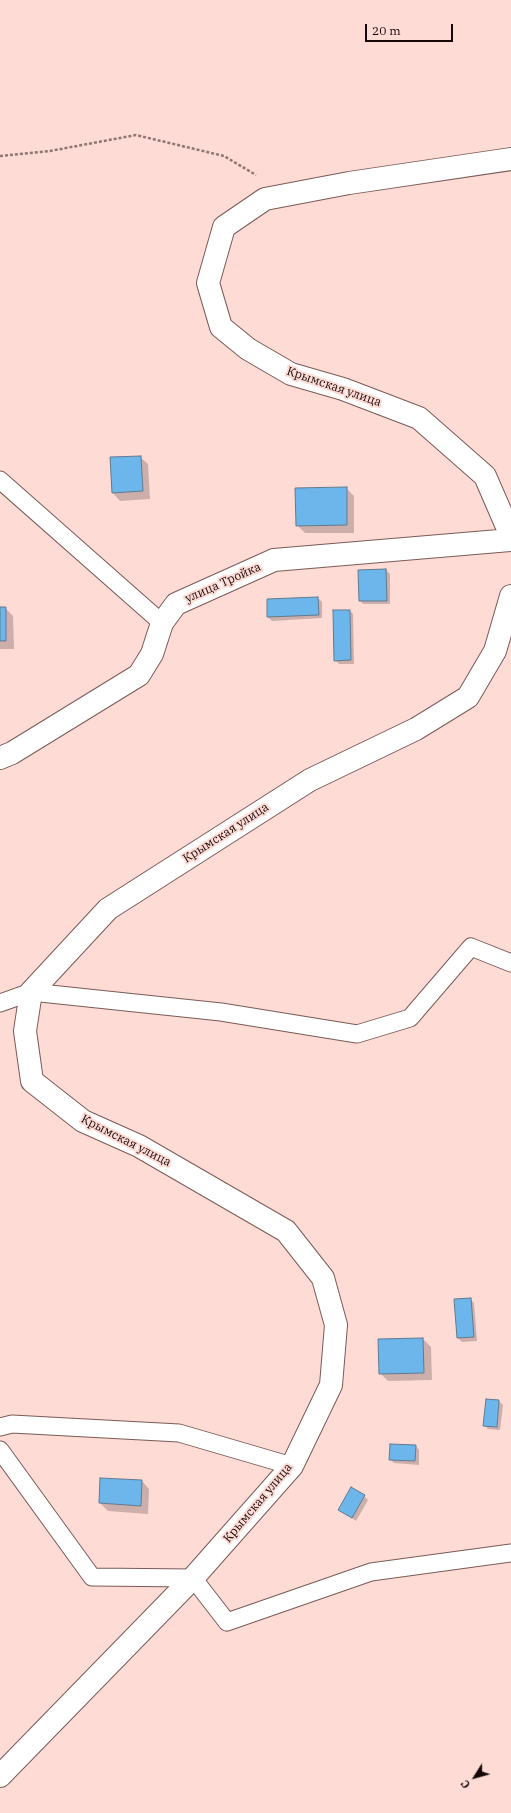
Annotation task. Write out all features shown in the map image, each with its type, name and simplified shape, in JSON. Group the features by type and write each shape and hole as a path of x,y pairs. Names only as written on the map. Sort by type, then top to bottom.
{"street":[{"name":"Крымская улица","path":"511,159 350,183 265,198 224,227 208,283 221,327 248,349 291,374 343,389 419,418 485,476 511,536"},
{"name":"улица Тройка","path":"0,758 12,753 139,675 152,654 162,623 176,604 274,560 511,540"},
{"name":"Крымская улица","path":"0,1776 193,1578 292,1466 331,1385 336,1325 323,1278 286,1231 139,1146 83,1121 32,1081 25,1031 31,992 108,909 310,780 416,729 468,697 495,651 511,596"}],"lane":[{"path":"0,480 162,623"},
{"path":"0,1003 31,992 221,1012 357,1034 410,1018 472,948 511,963"},
{"path":"0,1427 12,1424 179,1433 292,1466"},
{"path":"0,1450 92,1577 193,1578 227,1622 371,1572 511,1553"}],"path":[{"path":"0,156 50,151 136,135 224,156 290,194"}],"building":[{"path":"141,456 143,491 112,493 110,457"},
{"path":"347,487 347,525 296,526 295,488"},
{"path":"386,569 387,601 359,601 358,570"},
{"path":"318,597 319,615 267,617 267,599"},
{"path":"0,607 6,607 6,641 0,641"},
{"path":"333,610 350,610 351,660 334,661"},
{"path":"471,1298 474,1337 457,1338 454,1299"},
{"path":"423,1338 424,1373 379,1374 378,1339"},
{"path":"486,1399 499,1400 497,1427 483,1426"},
{"path":"390,1444 416,1445 415,1461 389,1460"},
{"path":"100,1478 142,1480 141,1506 99,1503"},
{"path":"351,1487 365,1495 352,1518 338,1510"}]}
